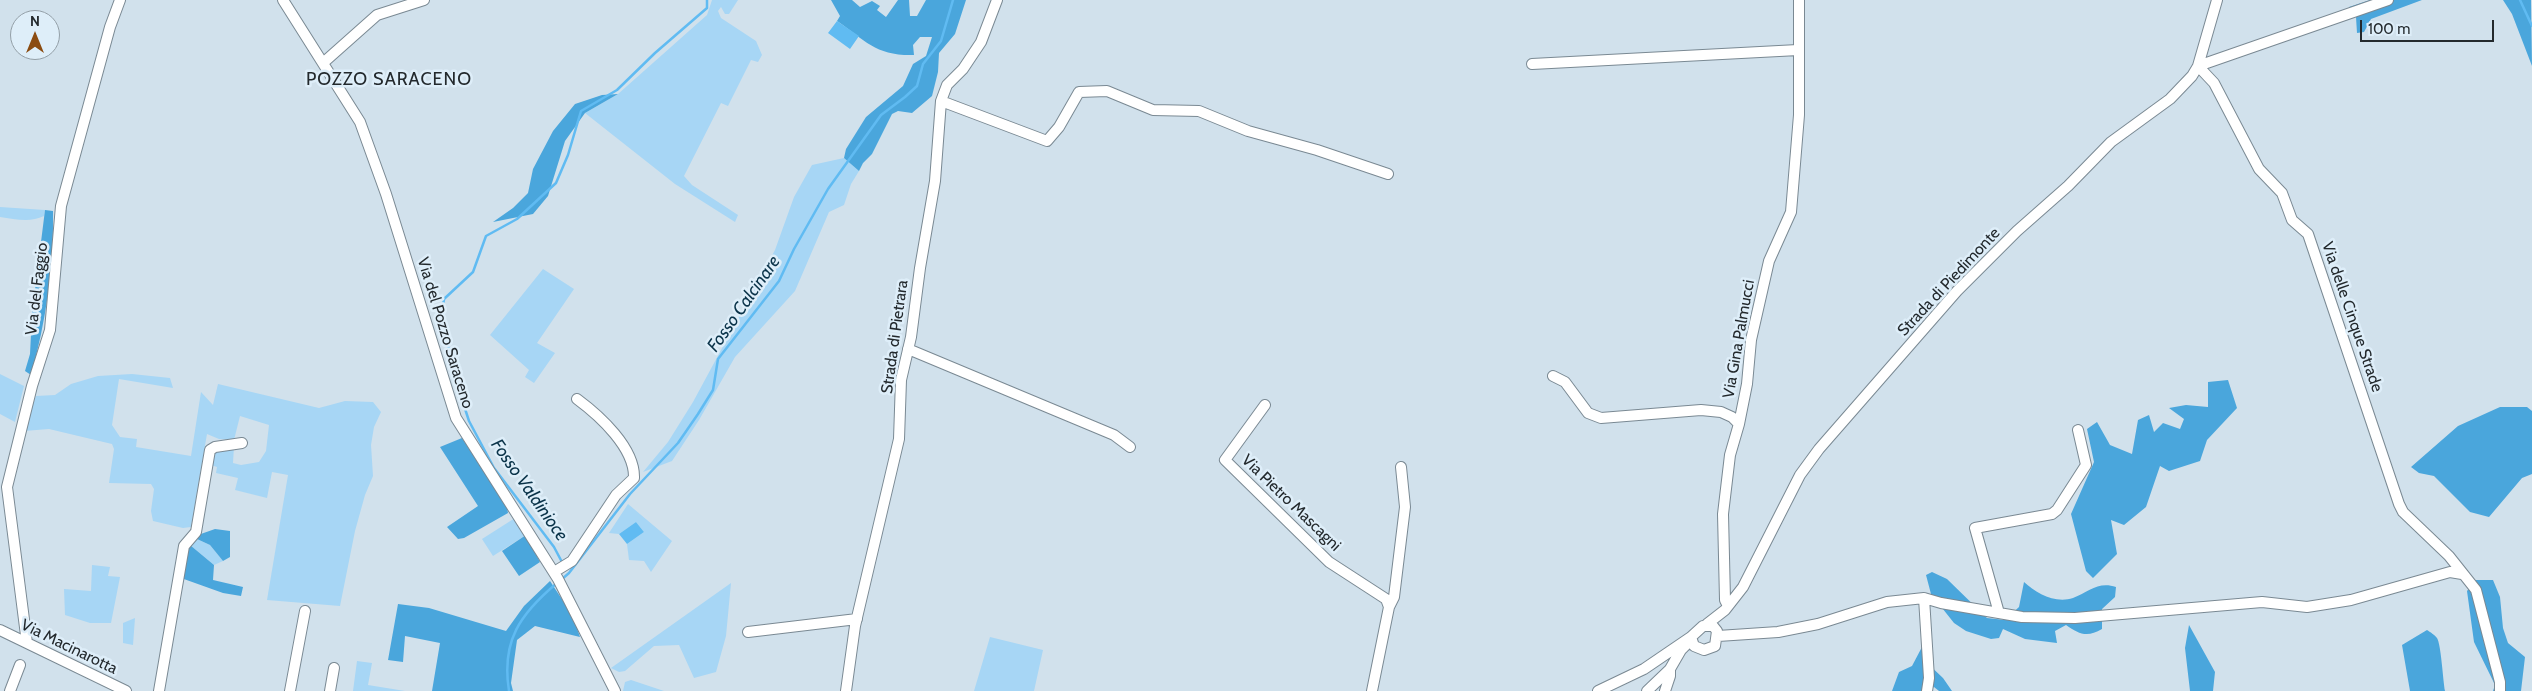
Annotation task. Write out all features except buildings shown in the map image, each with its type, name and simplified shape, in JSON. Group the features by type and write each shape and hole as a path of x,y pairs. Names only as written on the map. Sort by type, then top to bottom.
{"street":[{"name":"Via del Faggio","path":"27,642 7,487 32,386 50,330 61,206 107,36 120,0"},
{"name":"Via del Pozzo Saraceno","path":"283,0 360,122 386,194 456,418 554,572 615,691"},
{"path":"323,63 378,15 424,0"},
{"name":"Strada di Pietrara","path":"846,691 857,619 899,439 901,380 935,182 940,101 947,85 963,69 981,42 998,0"},
{"name":"Via Gina Palmucci","path":"1726,608 1723,514 1730,455 1739,424 1747,384 1751,340 1769,261 1791,212 1799,116 1798,0"},
{"name":"Strada di Piedimonte","path":"1707,624 1726,608 1743,587 1800,475 1819,449 1963,285 2111,142 2170,99 2192,76 2198,66 2217,0"},
{"path":"2198,66 2388,0"},
{"path":"1532,64 1798,50"},
{"name":"Via delle Cinque Strade","path":"2198,66 2214,83 2259,169 2282,193 2292,220 2308,234 2399,504 2449,556 2476,590 2500,682 2500,691"},
{"path":"940,101 1047,141 1059,127 1079,92 1107,91 1153,110 1199,111 1248,131 1317,150 1388,174"},
{"path":"908,348 1114,435 1130,447"},
{"path":"1554,376 1565,382 1588,413 1601,418 1701,410 1721,412 1732,417 1739,424"},
{"path":"554,572 572,561 616,495 634,478 633,462 626,448 577,399"},
{"name":"Via Pietro Mascagni","path":"1265,406 1225,460 1329,562 1386,599 1388,607"},
{"path":"1999,613 1975,528 2052,514 2057,510 2086,465 2078,430"},
{"path":"159,691 184,546 196,532 210,450 215,447 242,442"},
{"path":"1372,691 1388,607 1394,597 1405,507 1401,467"},
{"path":"1665,691 1672,666 1681,650 1699,628 1707,624 1718,634 1778,632 1818,624 1887,602 1924,598 1941,603 2022,617 2075,618 2262,602 2307,607 2351,600 2450,572 2462,574"},
{"path":"1924,598 1929,678 1927,691"},
{"name":"Strada di Piedimonte","path":"1718,634 1726,608"},
{"path":"290,691 305,611"},
{"path":"748,632 857,619"},
{"name":"Via Macinarotta","path":"0,630 126,691"},
{"path":"1669,652 1712,648 1718,634"},
{"path":"1691,639 1695,651"},
{"path":"1598,691 1644,669 1691,639"},
{"path":"1647,691 1672,666 1695,651"},
{"path":"10,691 20,665"},
{"path":"330,691 334,668"}],"shaded area":[{"path":"712,0 738,0 729,14 725,14 721,7 718,11 721,18 756,41 762,55 758,62 751,60 728,106 721,103 684,176 692,185 738,215 735,222 675,184 585,113 618,94 707,15"},
{"path":"831,0 852,0 860,7 872,1 880,6 877,10 886,17 898,0 909,0 910,16 917,16 926,0 966,0 955,34 939,53 938,72 932,96 912,113 898,111 892,114 872,154 863,163 859,171 844,158 846,149 866,117 903,86 913,64 926,56 932,37 920,37 913,45 914,55 901,55 881,50 864,41 837,21 840,16"},
{"path":"2370,0 2422,0 2371,19 2364,32 2357,33 2356,17 2349,7"},
{"path":"2503,0 2531,0 2532,66 2512,14"},
{"path":"837,21 859,36 850,49 828,33"},
{"path":"618,94 585,113 565,141 548,196 533,214 493,222 513,208 528,193 533,169 553,131 575,104 602,95"},
{"path":"844,158 859,171 851,184 844,205 829,212 795,291 735,357 699,420 672,461 643,472 668,442 693,402 775,250 794,197 812,165"},
{"path":"0,207 45,210 44,216 22,220 0,217"},
{"path":"45,210 53,211 52,252 45,314 31,375 25,371 30,354 32,314"},
{"path":"543,269 574,289 537,343 555,353 534,383 525,377 529,370 490,335"},
{"path":"0,374 24,386 15,422 0,414"},
{"path":"132,374 170,378 173,388 119,379 112,425 120,437 137,439 136,447 191,456 201,392 213,405 218,384 319,408 345,401 373,402 381,412 374,427 371,445 373,476 365,495 355,531 340,606 267,600 288,475 272,472 267,498 235,490 238,478 216,473 217,467 211,465 214,452 234,446 233,463 241,465 259,462 266,451 269,425 240,416 234,440 219,439 207,434 191,527 183,528 153,521 151,511 154,489 151,484 109,483 114,449 112,444 49,429 24,431 36,396 55,395 71,384 98,376"},
{"path":"2228,380 2237,408 2207,440 2200,461 2169,471 2160,466 2146,507 2124,525 2111,520 2117,554 2093,578 2086,571 2071,514 2094,462 2087,429 2097,422 2110,445 2132,454 2138,420 2149,415 2154,432 2163,423 2180,429 2184,419 2169,408 2186,405 2208,407 2208,382"},
{"path":"2500,407 2527,407 2532,411 2532,474 2522,478 2489,517 2470,512 2434,476 2419,473 2411,467 2458,426"},
{"path":"462,438 507,507 508,513 464,538 458,539 447,527 478,506 440,447"},
{"path":"628,504 672,541 651,572 644,561 629,560 627,544 644,532 636,522 619,534 609,533"},
{"path":"515,518 526,535 493,556 482,539"},
{"path":"636,522 644,532 627,544 619,534"},
{"path":"215,529 230,531 230,557 223,561 210,545 197,539 198,535"},
{"path":"526,535 540,562 519,576 502,551"},
{"path":"197,539 210,545 223,561 214,565 190,545"},
{"path":"190,545 214,565 213,580 243,587 241,596 223,593 181,578 185,550"},
{"path":"92,565 110,567 108,576 120,577 111,623 90,623 65,615 64,589 91,591"},
{"path":"1932,572 1947,579 1987,618 2005,620 2019,607 2024,582 2034,590 2059,600 2073,598 2104,585 2116,587 2115,597 2102,609 2102,629 2097,632 2083,634 2066,625 2055,631 2057,643 2025,639 2003,629 1999,638 1991,639 1966,631 1954,623 1931,594 1926,575"},
{"path":"2476,580 2493,580 2500,597 2503,628 2508,643 2525,657 2521,691 2493,691 2495,685 2474,642 2467,591"},
{"path":"550,581 573,616 580,637 535,626 517,640 511,683 513,691 432,691 440,643 405,636 403,662 388,660 398,604 429,608 506,631 524,606"},
{"path":"731,583 726,636 716,672 694,678 679,645 654,646 625,671 619,672 611,668"},
{"path":"135,618 133,645 123,643 123,623"},
{"path":"2189,625 2215,672 2213,691 2190,691 2185,648"},
{"path":"2427,630 2436,637 2438,642 2445,691 2410,691 2402,645"},
{"path":"990,637 1043,650 1034,691 974,691"},
{"path":"1922,647 1923,659 1943,678 1952,691 1939,691 1934,687 1927,691 1892,691 1899,672 1912,666"},
{"path":"357,661 372,663 368,685 405,691 353,691"},
{"path":"631,680 664,691 623,691 625,682"}],"waterway":[{"name":"Fosso Valdinioce","path":"563,564 554,547 494,468 469,421 452,369 442,313 444,299 473,272 486,236 517,219 556,183 568,155 581,111 617,90 655,53 707,8 707,0"},
{"name":"Fosso Calcinare","path":"561,580 569,573 630,494 678,443 698,414 713,390 718,359 779,281 794,249 828,189 881,115 917,86 923,64 941,41 953,0"},
{"path":"2520,0 2532,26"},
{"name":"Fosso Calcinare","path":"509,691 508,657 516,630 533,606 557,583"}],"district":[{"name":"POZZO SARACENO","path":"389,80"}]}
